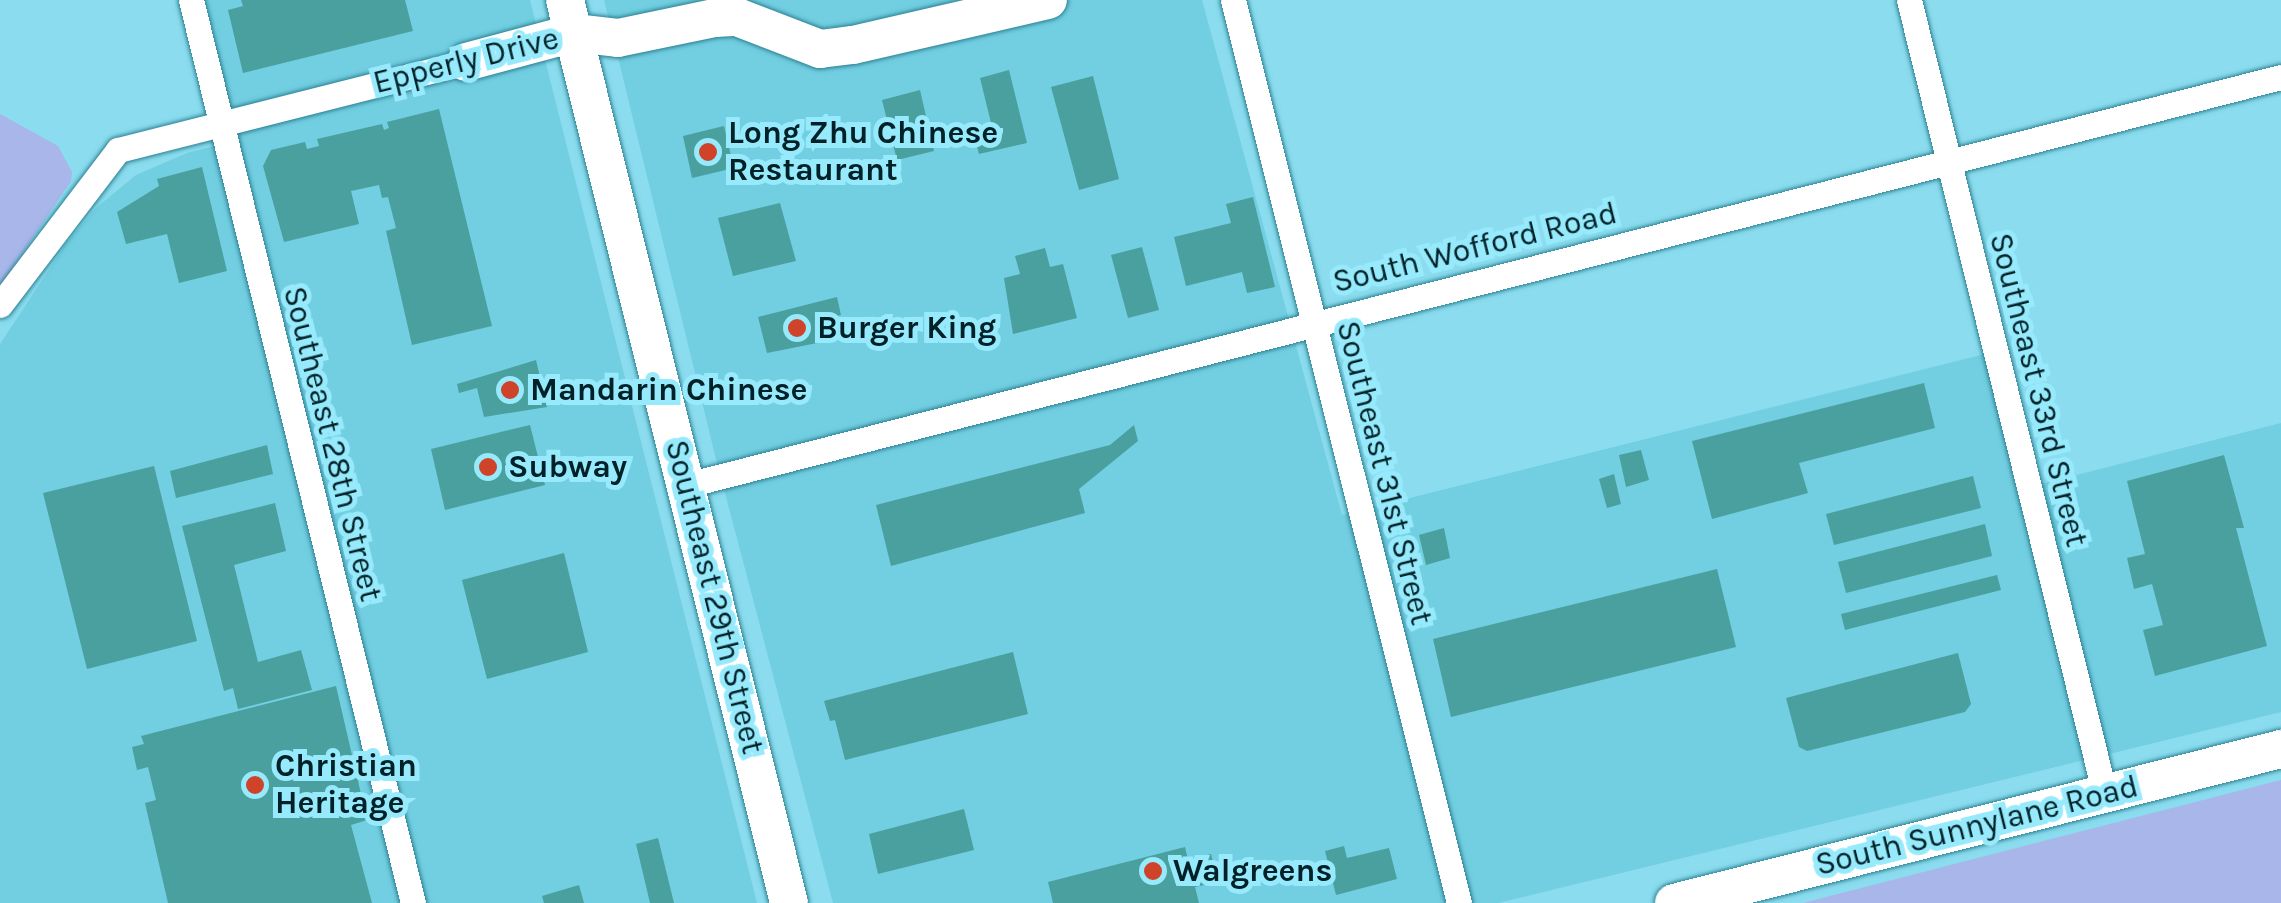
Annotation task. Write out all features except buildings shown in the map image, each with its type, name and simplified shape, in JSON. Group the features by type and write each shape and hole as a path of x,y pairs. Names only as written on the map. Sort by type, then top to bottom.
{"main road":[{"name":"Epperly Drive","path":"466,62 570,16 618,38 737,17 820,49 853,46 1048,0"},
{"name":"Southeast 29th Street","path":"570,16 788,903"},
{"name":"South Sunnylane Road","path":"1674,903 2281,750"}],"street":[{"name":"Southeast 28th Street","path":"191,0 264,311 412,903"},
{"name":"Southeast 31st Street","path":"1233,0 1459,903"},
{"name":"Southeast 33rd Street","path":"1909,0 2105,795"},
{"name":"Epperly Drive","path":"0,305 118,150 466,62"},
{"name":"South Wofford Road","path":"687,485 2281,77"}],"shaded area":[{"path":"205,0 530,0 757,903 0,903 0,344 66,244 96,208 136,175 187,153 238,140"},
{"path":"604,0 1202,0 1342,515 2005,349 2041,484 2281,423 2281,712 1498,903 833,903 715,455"},
{"path":"0,114 58,146 72,172 71,181 0,287"},
{"path":"2281,780 2281,903 1803,903"}],"place":[{"name":"Long Zhu Chinese Restaurant","path":"708,152"},
{"name":"Burger King","path":"797,328"},
{"name":"Mandarin Chinese","path":"510,390"},
{"name":"Subway","path":"488,467"},
{"name":"Christian Heritage","path":"255,785"},
{"name":"Walgreens","path":"1153,871"}]}
